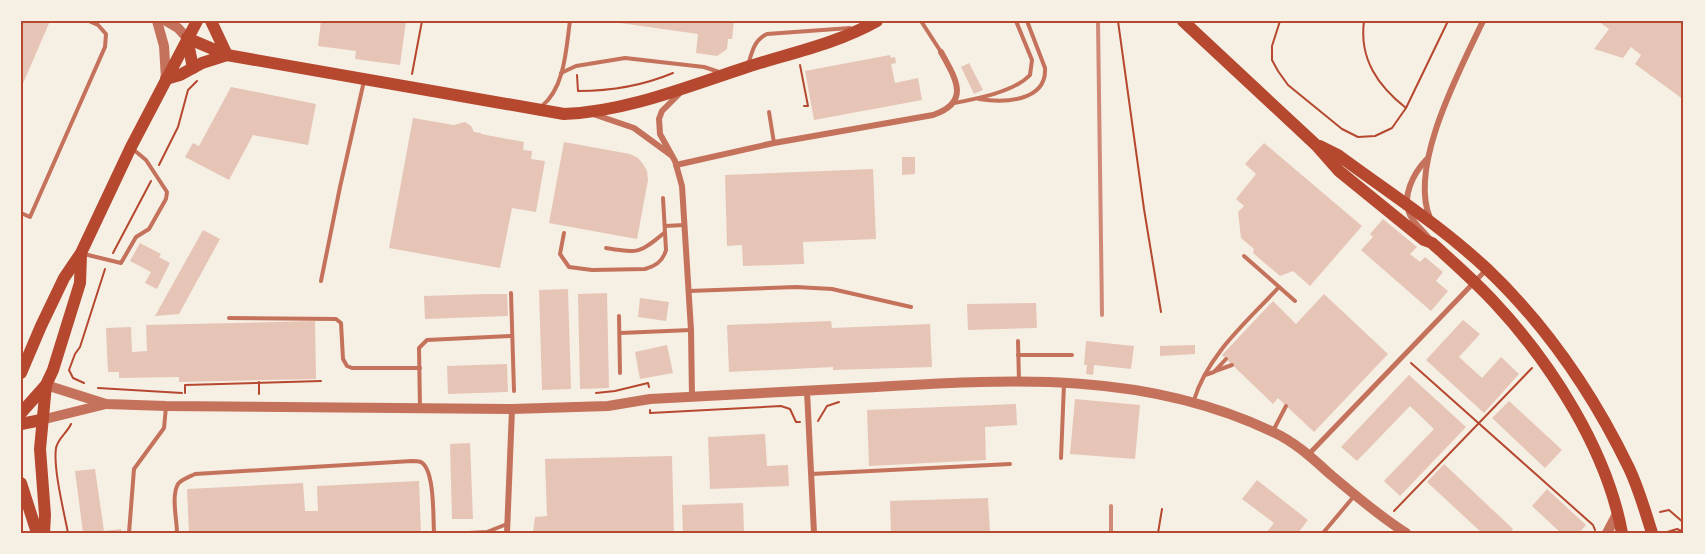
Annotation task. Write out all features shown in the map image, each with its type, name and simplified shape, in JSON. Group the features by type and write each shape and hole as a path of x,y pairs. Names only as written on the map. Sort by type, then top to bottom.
{"main road":[{"path":"21,373 40,326 64,278 81,253 131,147 197,21"},
{"path":"211,21 227,55"},
{"path":"1183,21 1316,145 1339,171 1424,240 1432,243 1474,282 1524,335 1576,415 1598,455 1611,487 1622,533"},
{"path":"187,38 227,55 564,114 590,113 686,87 832,42 872,24"},
{"path":"187,38 193,68"},
{"path":"166,79 227,55"},
{"path":"1316,145 1338,155 1433,224 1486,269 1556,347 1593,403 1630,469 1652,533"},
{"path":"44,533 41,420 46,385 74,307 80,283 81,253"},
{"path":"21,413 46,385"},
{"path":"21,424 41,420"},
{"path":"21,483 37,533"}],"street":[{"path":"157,21 164,46 166,79"},
{"path":"166,21 178,28 187,38"},
{"path":"1433,224 1424,198 1427,159 1446,103 1483,21"},
{"path":"676,165 774,143 946,111 958,95 955,76 941,52"},
{"path":"686,87 662,111 658,119 660,134 676,165 682,186 691,330 692,397"},
{"path":"590,113 634,128 671,155"},
{"path":"1427,159 1416,170 1409,189 1407,205 1411,217 1432,243"},
{"path":"1391,194 1409,189"},
{"path":"1308,455 1486,269"},
{"path":"46,385 106,404 474,410 608,406 650,399 941,383 1064,382 1159,393 1194,401 1273,432 1293,442 1386,520 1406,533"},
{"path":"807,391 814,533"},
{"path":"41,420 106,404"},
{"path":"507,533 512,409"},
{"path":"1607,533 1618,512"}],"lane":[{"path":"21,213 30,217 105,47 106,34 98,25 89,21"},
{"path":"537,111 555,91 561,73 570,21"},
{"path":"921,21 941,52"},
{"path":"954,103 978,99 1017,85 1030,75 1032,60 1016,21"},
{"path":"978,99 1011,101 1033,93 1041,85 1045,76 1045,68 1027,21"},
{"path":"747,67 755,43 767,34 872,24"},
{"path":"561,73 576,66 625,58 704,67 725,75"},
{"path":"321,281 364,80"},
{"path":"769,112 774,143"},
{"path":"81,253 121,263 135,237 149,229 166,199 166,192 146,160 131,147"},
{"path":"564,233 561,254 569,267 592,270 645,269 664,257 666,250 663,198"},
{"path":"665,226 684,225"},
{"path":"606,248 640,251 665,232"},
{"path":"1244,256 1295,301"},
{"path":"688,291 796,287 832,289 911,307"},
{"path":"1194,401 1204,375 1218,353 1279,288"},
{"path":"511,293 514,391"},
{"path":"619,316 620,373"},
{"path":"229,318 336,319 341,323 343,329 343,359 347,366 352,368 420,368"},
{"path":"620,333 691,330"},
{"path":"420,408 420,348 427,340 511,336"},
{"path":"1018,341 1019,382"},
{"path":"1018,356 1072,355"},
{"path":"1214,372 1226,359"},
{"path":"1204,375 1232,365"},
{"path":"1061,458 1064,382"},
{"path":"129,533 134,470 164,428 166,406"},
{"path":"1273,432 1286,406"},
{"path":"177,533 178,485 195,474 412,460 421,462 429,471 434,533"},
{"path":"810,474 1010,464"},
{"path":"1323,533 1355,495"},
{"path":"468,533 487,532 508,524"}],"path":[{"path":"410,88 422,21"},
{"path":"1118,21 1161,312"},
{"path":"1281,21 1272,46 1272,60 1278,71 1288,84 1342,129 1358,137 1375,136 1392,128 1406,108 1448,21"},
{"path":"1364,21 1364,51 1374,76 1391,97 1406,108"},
{"path":"797,53 807,92 808,105 804,106"},
{"path":"86,384 73,378 69,370 80,347 102,276 178,127 188,90"},
{"path":"1403,356 1593,525 1596,533"},
{"path":"1386,520 1540,359"},
{"path":"184,393 185,385 321,381"},
{"path":"259,382 259,395"},
{"path":"93,386 110,390"},
{"path":"662,412 781,406 790,409"},
{"path":"68,533 58,477 56,449 59,439 72,423"},
{"path":"1158,533 1162,509"},
{"path":"1663,533 1677,529 1684,532"}],"building":[{"path":"21,21 50,21 21,88"},
{"path":"321,21 406,21 400,65 355,59 356,51 318,46"},
{"path":"606,21 734,21 732,39 728,39 727,49 717,56 696,53 698,34"},
{"path":"1598,21 1684,21 1684,100 1635,64 1641,55 1631,47 1623,58 1594,49 1609,29"},
{"path":"890,55 891,58 895,57 896,63 891,64 895,83 918,78 922,100 814,120 805,71"},
{"path":"969,63 983,90 974,94 961,67"},
{"path":"231,87 316,104 308,145 253,135 229,180 185,157 193,143 199,146"},
{"path":"413,118 454,125 465,122 474,132 524,142 523,150 532,151 531,159 545,161 536,212 512,208 500,268 389,248"},
{"path":"564,142 630,154 643,164 648,180 637,239 549,223"},
{"path":"1264,143 1362,226 1310,286 1293,271 1280,276 1253,253 1254,249 1241,238 1238,212 1244,206 1236,199 1256,174 1245,164"},
{"path":"902,157 915,157 915,174 902,175"},
{"path":"873,169 876,239 803,242 804,264 743,266 742,245 727,246 725,175"},
{"path":"1383,219 1417,247 1410,254 1420,262 1425,257 1443,272 1436,281 1448,291 1431,311 1361,250 1373,237 1370,234"},
{"path":"203,230 220,239 179,314 155,316"},
{"path":"140,243 161,254 159,257 170,263 157,289 145,283 151,272 130,261"},
{"path":"568,289 571,389 542,390 539,290"},
{"path":"607,293 609,388 580,389 578,294"},
{"path":"507,294 508,316 425,319 424,296"},
{"path":"1324,294 1388,354 1314,432 1278,398 1273,404 1222,355 1273,301 1296,324"},
{"path":"640,298 669,302 666,321 638,317"},
{"path":"1036,303 1037,328 968,330 967,304"},
{"path":"1463,320 1480,334 1459,357 1482,378 1501,357 1519,374 1484,413 1426,360"},
{"path":"315,321 316,379 179,382 179,377 119,378 119,372 108,372 106,328 131,327 132,352 147,351 146,325"},
{"path":"831,321 832,328 930,324 932,367 833,370 833,367 729,372 727,325"},
{"path":"1086,341 1134,346 1131,369 1094,365 1093,375 1086,374 1087,365 1084,365"},
{"path":"667,345 673,373 640,379 635,352"},
{"path":"1195,345 1195,354 1160,356 1160,346"},
{"path":"507,364 508,392 448,394 447,366"},
{"path":"1409,375 1466,427 1400,496 1384,481 1434,429 1410,406 1357,461 1341,447"},
{"path":"1075,399 1140,405 1135,459 1070,454"},
{"path":"1509,401 1562,450 1545,468 1492,418"},
{"path":"1016,404 1017,425 985,427 986,460 869,466 867,410"},
{"path":"765,434 767,466 788,465 789,486 710,489 708,437"},
{"path":"470,443 473,519 452,519 450,444"},
{"path":"672,456 674,533 533,533 535,517 547,516 545,459"},
{"path":"1444,464 1513,529 1510,533 1482,533 1427,482"},
{"path":"95,469 104,531 121,529 121,533 83,533 75,471"},
{"path":"1257,480 1308,520 1298,533 1266,533 1274,523 1242,499"},
{"path":"419,481 421,533 189,533 187,489 303,483 305,511 318,511 317,486"},
{"path":"1547,489 1586,525 1579,533 1561,533 1532,506"},
{"path":"988,498 990,533 891,533 890,501"},
{"path":"743,503 744,533 683,533 682,505"}],"railway":[{"path":"1098,21 1102,315"},
{"path":"1111,506 1111,533"}]}
